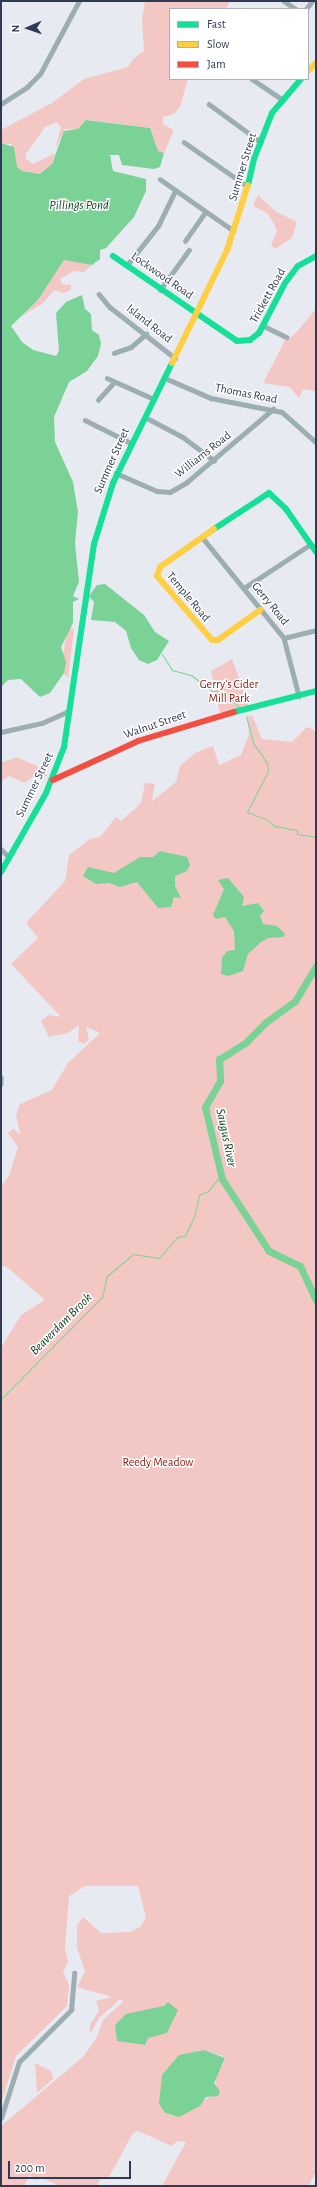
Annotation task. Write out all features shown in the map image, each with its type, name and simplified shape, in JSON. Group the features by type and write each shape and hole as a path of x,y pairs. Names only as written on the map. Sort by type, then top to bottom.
{"main road":[{"path":"309,70 316,63"},
{"name":"Summer Street","path":"1,872 53,780 64,748 76,654 95,540 116,474 176,358 234,232 261,142 272,113 299,80"},
{"name":"Lockwood Road","path":"113,256 160,290 197,314"},
{"name":"Trickett Road","path":"197,314 237,341 250,340 259,334 264,326 289,277 298,266 316,256"},
{"name":"Temple Road","path":"260,610 218,640 212,640 162,584 157,576 160,567 269,492 275,496 311,544"},
{"path":"311,544 316,552"},
{"name":"Walnut Street","path":"53,780 138,741 178,727 316,692"}],"street":[{"path":"1,104 27,88 40,74 79,1"},
{"path":"284,1 294,8"},
{"path":"253,80 283,100"},
{"path":"209,104 261,142"},
{"path":"184,142 247,186"},
{"path":"160,179 234,232"},
{"path":"127,265 158,226 175,191"},
{"path":"185,241 205,212"},
{"path":"160,290 189,250"},
{"name":"Island Road","path":"99,294 110,306 176,358"},
{"path":"264,326 287,337"},
{"path":"114,353 132,347 146,334"},
{"path":"108,378 154,399"},
{"name":"Thomas Road","path":"165,378 211,398 282,412 316,442"},
{"path":"98,400 114,382"},
{"name":"Williams Road","path":"116,474 157,491 170,492 214,460 273,410"},
{"path":"145,417 183,437 214,460"},
{"path":"85,420 131,443"},
{"name":"Gerry Road","path":"202,537 284,638 299,696"},
{"path":"244,588 311,544"},
{"path":"284,638 316,630"},
{"path":"1,732 42,723 69,711"},
{"path":"1,849 9,857"},
{"path":"1,1077 1,1084"},
{"path":"1,2118 18,2062 71,2010 74,1973"}],"green space":[{"path":"145,1 230,1 226,8 169,8 169,80 188,80 180,107 174,114 163,117 163,124 174,130 164,153 158,151 150,128 88,120 78,129 65,129 55,150 61,127 57,122 45,127 26,154 26,159 33,164 55,153 51,167 40,174 22,171 17,167 11,144 1,143 1,130 52,103 84,79 128,67 133,59 144,51 142,19"},
{"path":"258,195 275,211 297,222 292,238 275,249 271,245 277,231 273,222 267,213 253,206"},
{"path":"68,259 92,265 84,272 74,271 60,279 62,284 71,285 71,290 64,293 54,290 43,303 21,317 38,300 64,260"},
{"path":"316,309 316,391 303,389 299,398 290,387 263,383 285,340 293,336"},
{"path":"67,628 74,629 68,678 61,670"},
{"name":"Gerry's Cider Mill Park","path":"232,659 249,706 220,713 211,671"},
{"name":"Reedy Meadow","path":"252,715 262,739 292,742 307,727 313,729 316,735 316,2171 309,2186 162,2186 186,2142 177,2141 172,2146 138,2131 133,2133 108,2179 102,2176 97,2186 59,2186 43,2178 34,2180 30,2175 24,2186 1,2186 1,2126 83,2057 96,2039 103,2020 124,2001 117,1999 117,2002 99,2018 90,2034 90,2025 99,2010 96,2001 112,1997 77,1987 85,1971 77,1948 77,1925 83,1917 101,1933 130,1932 140,1927 146,1918 138,1886 85,1886 69,1896 65,1948 68,1962 63,1972 69,1985 67,2006 16,2056 1,2104 1,1348 21,1315 45,1300 7,1267 1,1266 1,1186 9,1176 18,1147 8,1133 13,1129 20,1134 16,1115 20,1104 52,1090 68,1063 100,1033 86,1027 89,1040 84,1044 78,1041 79,1025 68,1033 49,1037 41,1021 49,1015 61,1017 11,964 38,938 26,923 65,881 69,855 90,839 100,837 116,817 121,821 141,803 145,783 155,784 152,801 176,782 180,766 195,753 213,746 219,765 241,755 249,734 248,717","holes":["204,2050 223,2056 225,2060 215,2078 216,2088 211,2096 184,2114 172,2116 165,2113 160,2100 163,2082 181,2055"]},
{"path":"17,757 45,770 47,776 33,777 25,783 9,776 1,782 1,763"},
{"path":"35,2063 51,2071 53,2079 37,2093"}],"water":[{"name":"Pillings Pond","path":"86,120 150,128 158,151 164,153 160,167 154,169 122,165 119,155 110,155 113,171 146,179 146,191 134,217 106,248 100,250 100,259 92,265 64,260 38,300 11,326 22,342 33,350 56,356 59,351 56,313 66,302 82,295 85,309 91,314 92,330 99,335 101,344 98,356 87,371 69,382 54,417 55,442 73,482 78,512 75,543 79,582 73,596 79,599 73,602 73,623 61,647 66,662 64,673 50,693 40,697 21,679 8,680 1,687 1,143 14,147 17,167 22,171 40,174 52,164 64,131 78,129"},
{"path":"105,584 144,615 155,632 169,641 157,660 148,664 139,660 131,648 126,631 115,622 91,620 94,602 89,596 97,585"},
{"path":"160,851 187,857 190,865 187,871 175,876 175,886 181,898 174,897 171,907 158,908 137,882 120,887 109,883 96,884 83,876 88,867 114,873 140,857 153,857"},
{"path":"228,878 244,897 242,906 258,903 264,911 260,916 263,924 277,926 285,934 283,937 268,938 261,942 248,954 243,971 228,976 221,974 222,958 227,951 235,950 234,931 225,917 216,919 213,915 224,889 218,880"},
{"path":"168,2002 178,2010 167,2033 148,2038 145,2045 117,2041 115,2025 126,2014 164,2006"},
{"path":"204,2050 225,2058 214,2083 220,2091 218,2096 206,2097 200,2106 179,2117 165,2113 159,2104 162,2075 179,2055"}],"waterway":[{"path":"162,654 172,670 191,675 212,691 227,692 239,708"},
{"path":"246,716 253,743 267,763 268,771 247,812 268,820 274,826 297,830 297,834 316,837"},
{"name":"Saugus River","path":"316,966 295,1001 266,1022 245,1043 219,1059 220,1081 205,1107 222,1179 269,1251 300,1266 316,1301"},
{"name":"Beaverdam Brook","path":"1,1399 102,1297 107,1276 133,1254 159,1258 177,1237 185,1236 194,1217 199,1195 208,1191 221,1175"}],"traffic: fast":[{"path":"248,185 254,159 272,113 300,80"},
{"path":"113,256 237,341 250,340 259,333 285,283 298,266 316,256"},
{"path":"1,872 46,793 64,747 94,544 113,483 172,363"},
{"path":"214,529 269,493 286,509 316,552"},
{"path":"234,712 316,691"}],"traffic: slow":[{"path":"309,70 316,63"},
{"path":"172,363 227,250 248,185"},
{"path":"214,529 160,567 157,576 212,640 218,640 260,610"}],"traffic: jam":[{"path":"53,780 138,741 234,712"}]}
